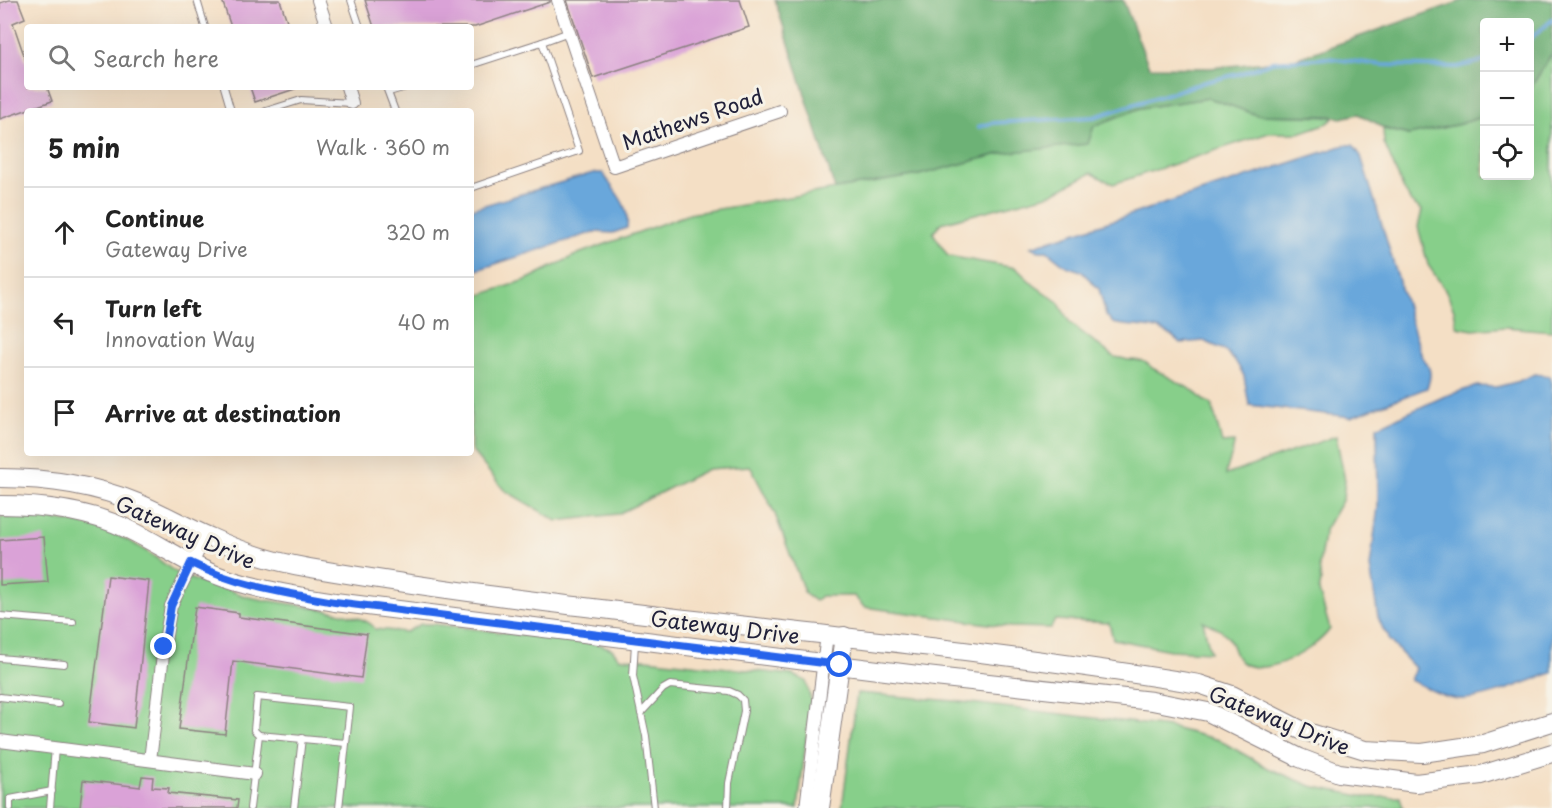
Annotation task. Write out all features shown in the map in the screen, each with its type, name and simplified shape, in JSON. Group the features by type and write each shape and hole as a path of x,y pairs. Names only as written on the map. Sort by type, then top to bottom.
{"street":[{"path":"318,0 326,24"},
{"name":"Mathews Road","path":"558,0 614,167 780,111"},
{"path":"348,90 352,103"},
{"name":"Gateway Drive","path":"0,478 61,481 93,489 136,502 259,557 306,567 460,591 836,635 1199,684 1232,695 1301,730 1365,750 1422,753 1483,744 1552,722"},
{"name":"Gateway Drive","path":"0,505 56,509 93,517 127,529 210,572 256,588 335,602 1152,701 1208,712 1300,758 1339,773 1416,783 1481,775 1552,753"},
{"path":"150,760 171,606 206,535"},
{"path":"396,610 401,582"},
{"path":"806,808 836,635"},
{"path":"820,808 832,664"},
{"path":"1252,734 1265,712"},
{"path":"0,741 255,774"}],"lane":[{"path":"197,0 204,24"},
{"path":"351,0 359,24"},
{"path":"474,64 569,33"},
{"path":"474,187 579,151 542,42"},
{"path":"225,90 230,108"},
{"path":"388,90 394,108"},
{"path":"276,108 301,100 352,103"},
{"path":"0,616 73,622"},
{"path":"635,639 633,676 650,763 654,808"},
{"path":"0,658 64,664"},
{"path":"641,713 663,689 670,685 729,691 743,700 744,711 731,773 728,808"},
{"path":"339,808 350,707 257,696 254,730 259,735 346,743"},
{"path":"0,697 58,704"},
{"path":"250,808 259,735"},
{"path":"294,808 302,738"},
{"path":"50,808 55,748"},
{"path":"10,808 10,799 52,791"}],"green space":[{"path":"775,0 1123,0 1149,67 1210,68 1295,59 1464,0 1552,0 1552,53 1534,82 1534,18 1480,18 1480,117 1460,124 1409,135 1383,128 1358,114 1342,118 1257,115 1209,98 1140,108 1094,126 1088,144 1003,153 919,175 835,189"},
{"path":"1552,53 1552,331 1505,327 1473,330 1457,327 1454,310 1446,291 1428,265 1418,227 1422,210 1411,202 1403,188 1384,143 1383,129 1409,135 1480,117 1480,180 1534,180 1534,82"},
{"path":"1209,98 1257,115 1335,117 1328,123 1299,133 1269,133 1113,184 1091,173 1051,194 941,223 933,233 948,256 1016,268 1034,285 1058,302 1070,323 1114,357 1144,362 1212,404 1222,443 1234,442 1226,475 1336,436 1345,480 1343,499 1325,530 1319,565 1321,582 1319,591 1330,629 1314,645 1291,659 1266,667 1244,664 1238,658 1225,634 1203,621 1210,652 1170,650 1113,639 1109,623 1055,620 1051,628 1011,627 864,607 854,596 821,596 815,601 805,594 775,514 750,466 708,469 618,514 557,521 504,490 474,454 474,297 526,280 578,254 689,214 919,175 1094,126 1140,108"},
{"path":"0,517 47,519 77,523 107,531 128,540 177,573 191,579 249,597 337,612 368,622 375,629 406,632 421,624 433,624 599,644 612,649 619,658 793,675 806,681 811,700 798,808 0,808"},
{"path":"857,693 954,701 1169,727 1219,740 1268,768 1311,786 1366,797 1400,797 1403,808 842,808"}],"water":[{"path":"1345,145 1353,145 1361,156 1422,357 1429,368 1430,375 1427,388 1351,417 1249,405 1244,376 1236,362 1224,350 1204,341 1180,343 1165,332 1149,327 1113,323 1106,315 1099,289 1081,271 1066,266 1047,251 1039,251 1031,247"},
{"path":"593,173 603,173 624,205 627,228 613,233 594,232 474,271 474,208"},
{"path":"1535,374 1549,376 1552,383 1552,673 1484,696 1456,699 1410,680 1415,668 1388,639 1389,636 1384,631 1378,617 1370,567 1378,507 1377,427 1445,396 1477,386 1496,387"}],"building":[{"path":"18,0 25,18 13,23 24,55 24,90 48,90 52,101 32,108 24,108 24,111 0,119 0,3"},
{"path":"222,0 280,0 288,24 230,24"},
{"path":"365,0 550,0 550,2 475,27 474,24 373,24"},
{"path":"567,0 740,0 749,27 593,78"},
{"path":"251,90 292,90 255,102"},
{"path":"44,537 48,582 0,585 0,540"},
{"path":"108,576 149,581 134,728 89,722"},
{"path":"195,607 239,613 239,617 367,634 361,678 233,661 225,734 179,729"},
{"path":"142,776 153,777 152,787 169,788 168,793 238,800 237,808 80,808 83,780 140,787"}],"waterway":[{"path":"1534,36 1552,20"},
{"path":"978,127 992,123 1094,117 1272,62 1327,58 1382,65 1457,67 1480,62"}],"route":[{"path":"164,647 171,606 191,563 256,588 335,602 840,665"}]}
